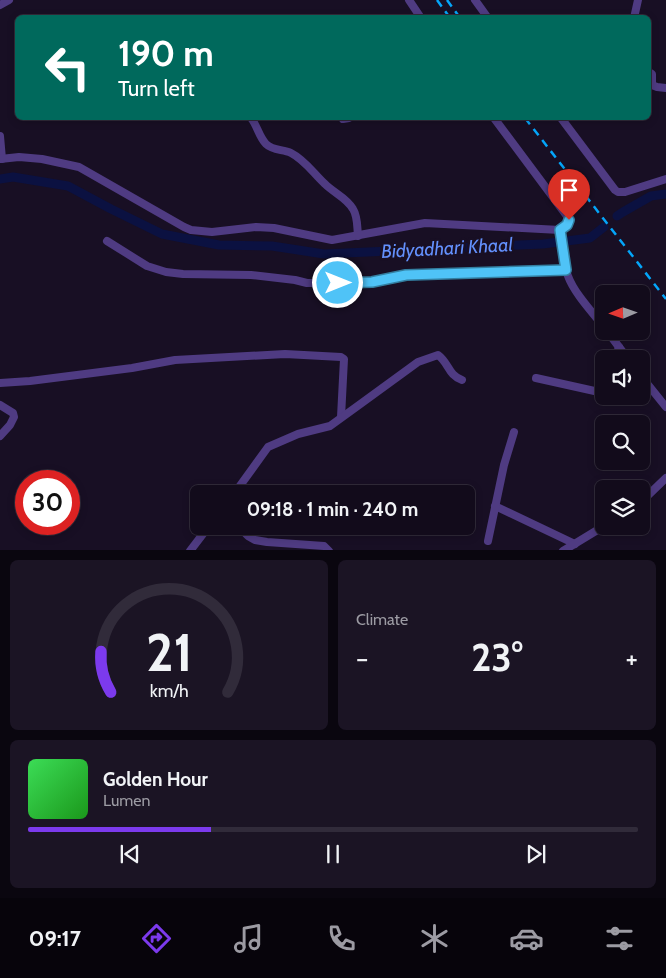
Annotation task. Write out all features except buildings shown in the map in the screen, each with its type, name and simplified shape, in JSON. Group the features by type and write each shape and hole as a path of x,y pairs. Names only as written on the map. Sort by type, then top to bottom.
{"street":[{"path":"0,5 9,0"},
{"path":"408,0 419,15"},
{"path":"475,0 486,15"},
{"path":"635,15 638,0"},
{"path":"651,73 652,84 657,87 666,88"},
{"path":"253,120 265,143 273,149 292,153 305,163 327,186 351,205 356,215 358,236"},
{"path":"0,136 1,159 19,157 42,158 80,168 191,230 212,232 256,227 274,228 332,240 425,223 560,230 568,223 567,216 495,120"},
{"path":"563,120 618,192 625,192 666,179"},
{"path":"560,230 566,270 573,286 595,315"},
{"path":"107,241 147,266 166,272 251,275 307,283 372,282 406,275 566,270"},
{"path":"614,340 621,350"},
{"path":"0,383 132,368 175,360 285,354 341,357 344,359 341,417"},
{"path":"241,485 268,448 298,434 330,426 418,362 438,354 444,360 451,374 462,380"},
{"path":"536,378 595,391"},
{"path":"650,388 666,408"},
{"path":"0,405 13,413 14,417 10,425 0,436"},
{"path":"488,541 504,465 514,432"},
{"path":"650,493 666,478"},
{"path":"495,506 575,544"},
{"path":"563,550 595,532"},
{"path":"190,550 202,535"},
{"path":"247,535 255,540 324,546 329,550"}],"waterway":[{"name":"Bidyadhari Khaal","path":"0,179 13,177 68,186 162,234 219,245 272,246 324,254 543,244 590,238 604,227"},
{"name":"Bidyadhari Khaal","path":"617,216 651,196 666,194"}],"railway":[{"path":"437,0 448,15"},
{"path":"447,0 458,15"},
{"path":"527,120 666,299"}],"route":[{"path":"338,283 372,282 406,275 566,270 560,230 567,225 569,220"}]}
